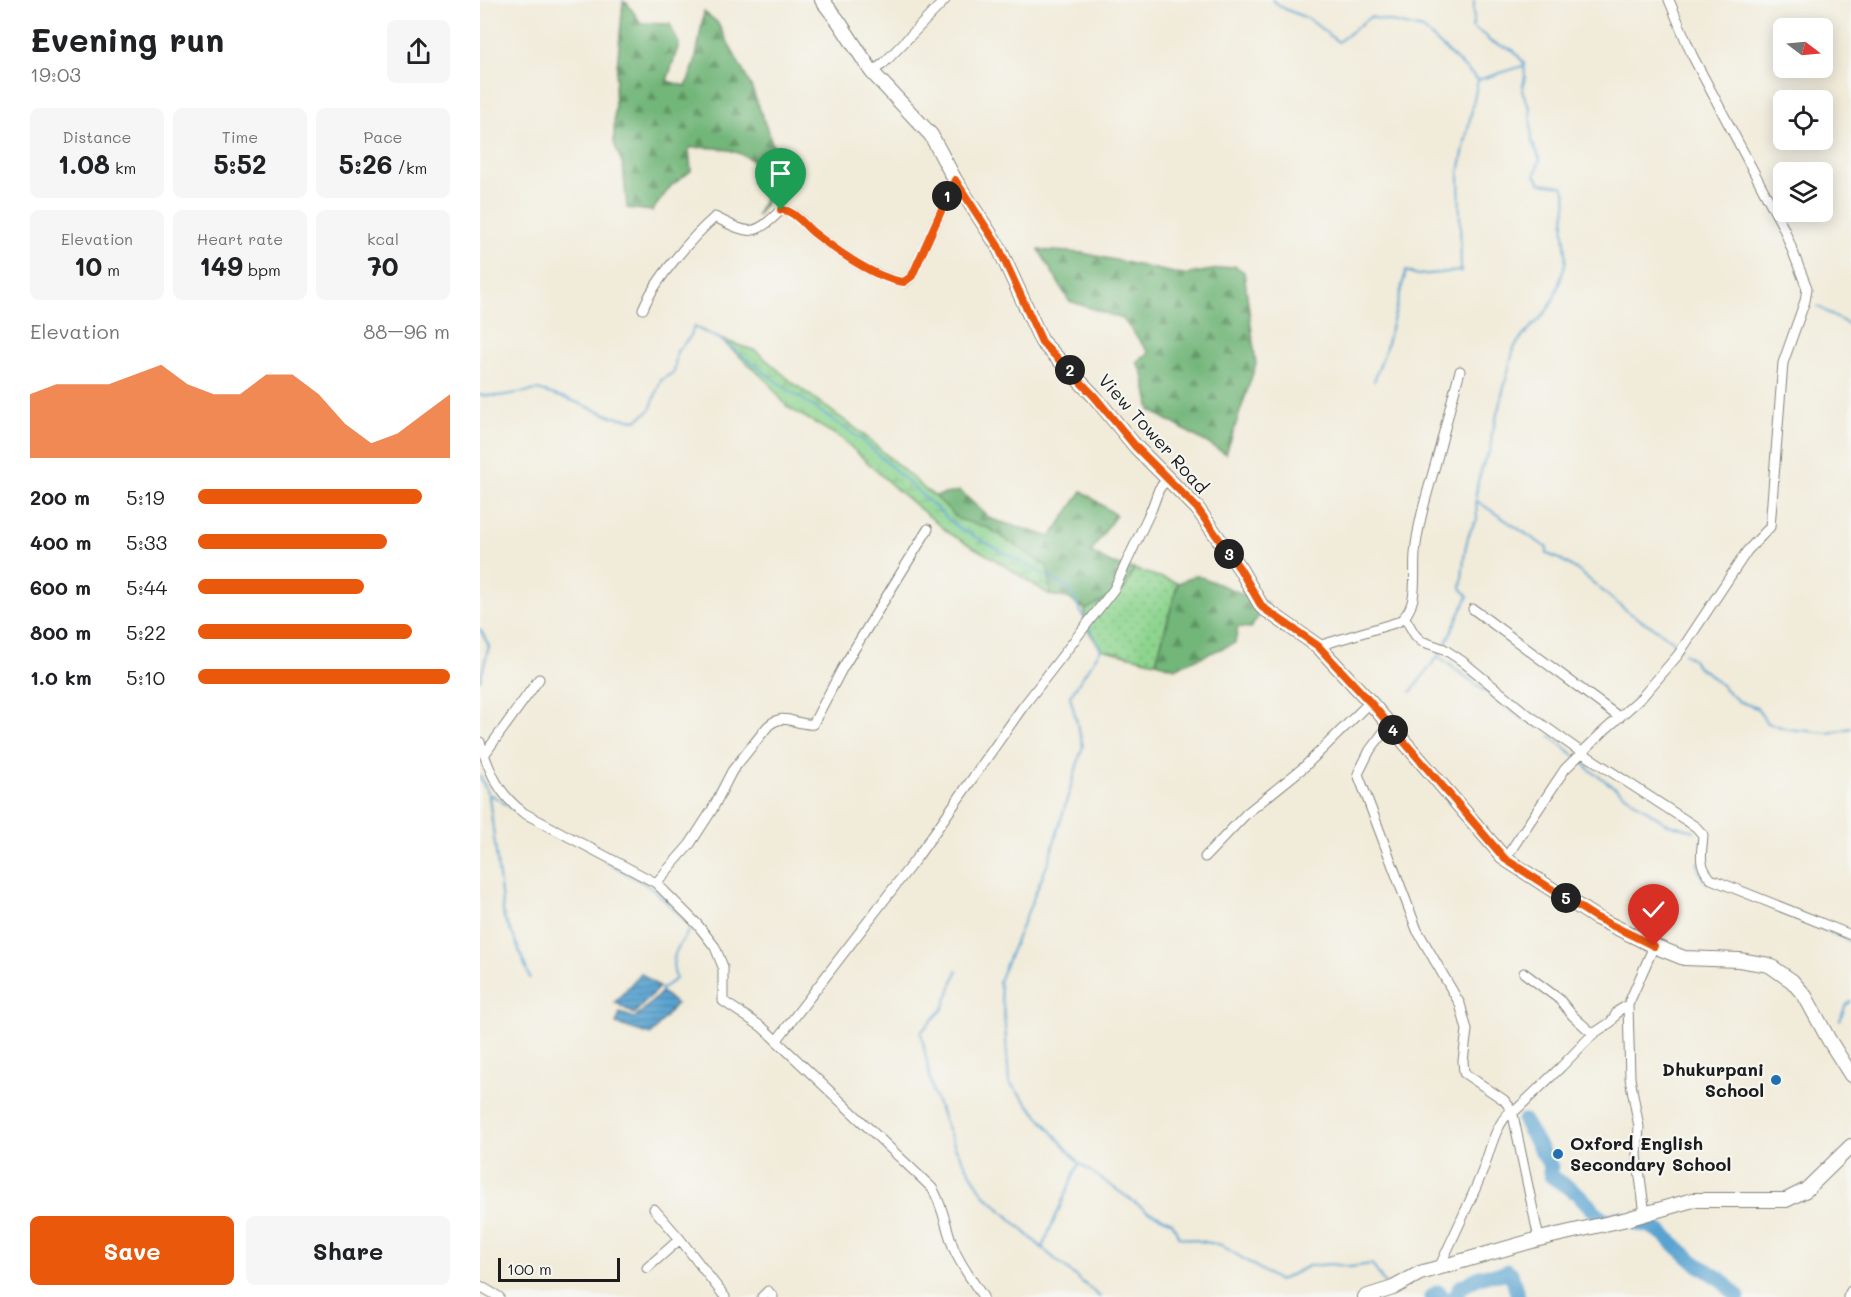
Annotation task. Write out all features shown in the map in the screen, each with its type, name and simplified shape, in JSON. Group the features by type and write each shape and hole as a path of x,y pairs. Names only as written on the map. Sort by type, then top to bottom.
{"street":[{"name":"View Tower Road","path":"822,0 872,72 932,135 955,180 998,246 1042,342 1075,374 1136,447 1197,508 1240,569 1262,607 1318,646 1370,702 1505,859 1595,917 1684,958 1739,960 1769,964 1792,981 1805,996 1851,1074"},
{"path":"872,72 884,63 945,0"},
{"path":"1505,859 1565,769 1641,697 1678,655 1747,551 1770,528 1783,363 1805,301 1807,288 1784,229 1692,55 1669,0"},
{"path":"643,309 675,260 715,217 737,228 753,231 762,228 781,210 786,209 815,234 873,272 893,281 904,282 912,276 955,180"},
{"path":"1318,646 1398,622 1409,613 1414,591 1415,556 1423,508 1460,371"},
{"path":"777,1040 918,856 982,763 1114,589 1159,489 1167,479"},
{"path":"656,883 690,844 712,810 732,771 768,726 781,718 807,725 813,724 842,669 928,529"},
{"path":"1473,609 1619,717"},
{"path":"1405,618 1421,641 1444,649 1462,661 1523,711 1696,827 1704,835 1701,862 1703,870 1711,879 1851,935"},
{"path":"484,755 539,679"},
{"path":"1205,857 1247,813 1304,767 1370,702"},
{"path":"1389,725 1370,750 1358,774 1417,930 1460,1004 1467,1030 1463,1061 1464,1073 1504,1100 1512,1110 1539,1239"},
{"path":"480,742 489,771 513,805 656,883 698,924 715,947 723,967 723,1001 777,1040 932,1188 939,1200 956,1252 982,1297"},
{"path":"1645,1214 1637,1155 1640,1128 1630,1078 1628,1005 1654,946"},
{"path":"1524,973 1559,999 1573,1016 1593,1034"},
{"path":"1438,1268 1482,1174 1503,1118 1512,1110 1516,1110 1593,1034 1611,1022 1618,1011 1628,1005"},
{"path":"1365,1297 1388,1290 1420,1273 1539,1239 1693,1200 1786,1200 1806,1190 1851,1146"},
{"path":"654,1209 725,1297"},
{"path":"647,1268 680,1239"},
{"path":"480,1286 499,1297"},
{"path":"762,1297 768,1291 773,1297"},
{"path":"1848,1297 1851,1291"}],"green space":[{"path":"623,2 627,3 641,23 670,24 679,44 667,81 686,86 695,63 704,12 717,22 751,86 780,170 766,203 757,216 770,185 764,173 747,157 714,148 689,148 691,171 671,186 652,211 627,208 623,166 614,143 615,89"},
{"path":"1039,250 1083,253 1183,275 1235,266 1244,272 1256,364 1226,454 1150,410 1143,374 1137,362 1149,353 1123,319 1069,301"},
{"path":"720,339 756,351 792,382 862,433 958,519 988,528 1048,567 1050,595 950,534 896,489 841,438 787,407 767,381"},
{"path":"960,491 991,519 1051,537 1082,491 1116,515 1091,552 1110,563 1134,569 1124,590 1085,610 1068,598 1050,595 1048,567 988,528 958,519 935,496"},
{"path":"1134,569 1178,583 1156,662 1101,649 1085,626 1085,610 1124,590"},
{"path":"1196,575 1268,604 1250,628 1238,627 1235,643 1175,668 1156,662 1178,583"}],"water":[{"path":"641,973 659,987 634,1014 615,1002"},
{"path":"662,992 676,1004 651,1035 616,1024 620,1013 635,1018"}],"waterway":[{"path":"1272,0 1285,9 1309,19 1338,42 1370,17 1423,29 1477,79"},
{"path":"1444,647 1468,596 1461,588 1469,534 1477,520 1478,481 1490,451 1492,434 1514,348 1550,306 1566,257 1564,226 1566,194 1562,186 1540,183 1535,175 1540,159 1532,142 1530,108 1522,91 1525,76 1524,63 1513,50 1489,41 1487,37 1472,27 1474,0"},
{"path":"1374,381 1385,351 1406,271 1418,275 1461,271 1459,172 1478,80 1523,66"},
{"path":"1818,306 1851,325"},
{"path":"480,395 498,396 538,390 613,417 637,420 650,410 661,380 674,372 677,351 690,337 694,327 720,339 784,387 861,439 957,527 1069,588 1085,620"},
{"path":"1477,501 1547,548 1547,554 1579,571 1627,611 1662,633 1680,649"},
{"path":"1089,627 1101,649 1070,696 1083,746 1048,863 999,981 1004,1012 1009,1082 1079,1163 1042,1248 1100,1297"},
{"path":"480,629 489,646 480,680"},
{"path":"1411,692 1441,652"},
{"path":"1684,653 1693,659 1697,667 1708,673 1738,701 1757,708 1767,723 1788,729 1828,733 1851,728"},
{"path":"1438,656 1513,712 1538,727"},
{"path":"1550,736 1574,755"},
{"path":"1578,758 1590,770 1665,823 1694,831"},
{"path":"480,776 489,796 504,918 530,978"},
{"path":"489,796 492,795 514,810"},
{"path":"526,819 553,833"},
{"path":"605,861 651,887 692,927 679,945 674,957 676,979 661,989 662,992"},
{"path":"1698,862 1704,880 1708,882"},
{"path":"1775,909 1851,941"},
{"path":"957,971 943,1009 921,1032 933,1092 955,1147 983,1193 1042,1248"},
{"path":"1840,1020 1845,1007 1851,1001"},
{"path":"1524,1121 1551,1167 1551,1176 1578,1194 1604,1221 1620,1218"},
{"path":"1079,1163 1147,1211 1172,1222 1179,1237 1221,1245 1279,1281 1308,1266 1331,1264 1350,1267 1372,1264 1385,1284"},
{"path":"1636,1224 1648,1225 1662,1233 1694,1262 1720,1279 1738,1297"},
{"path":"1454,1297 1458,1294 1459,1288 1477,1278 1508,1271 1511,1273 1518,1297"},
{"path":"1431,1297 1438,1292 1443,1297"}],"place":[{"name":"Dhukurpani School","path":"1776,1080"},
{"name":"Oxford English Secondary School","path":"1558,1154"}],"route":[{"path":"781,210 786,209 793,213 815,234 873,272 893,281 904,282 912,276 955,180 998,246 1042,342 1075,374 1136,447 1197,508 1240,569 1262,607 1318,646 1370,702 1505,859 1595,917 1654,946"}]}
